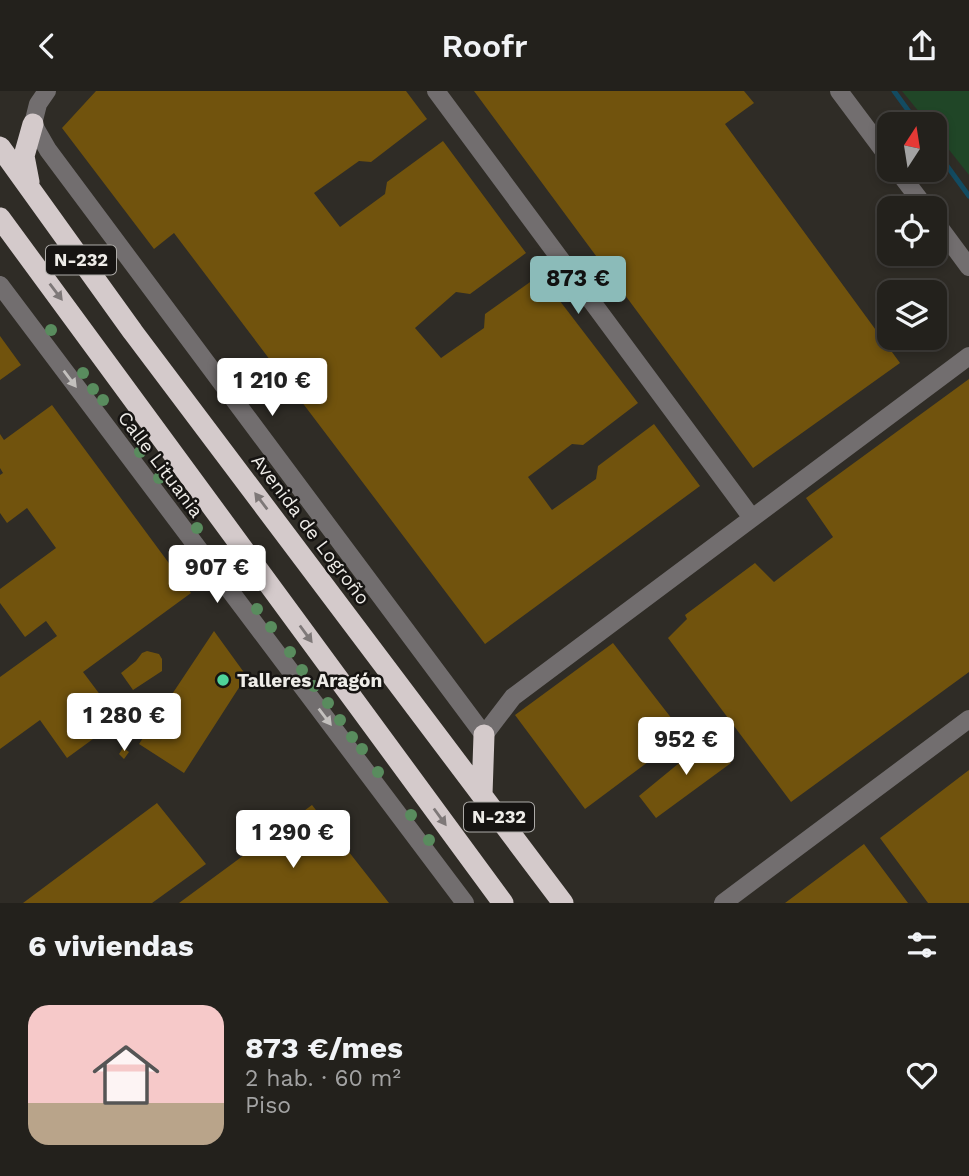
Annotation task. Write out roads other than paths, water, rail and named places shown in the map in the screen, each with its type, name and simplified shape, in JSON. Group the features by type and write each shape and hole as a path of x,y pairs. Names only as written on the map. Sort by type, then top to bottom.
{"highway":[{"path":"29,188 24,156 36,103"},
{"name":"Avenida de Logroño","path":"0,147 133,332 563,903"},
{"name":"N-232","path":"0,218 503,903"},
{"path":"482,795 484,735"}],"street":[{"path":"436,91 752,518"},
{"path":"839,91 877,142"},
{"path":"36,103 48,150 484,735 513,697 969,356"},
{"path":"906,182 917,196"},
{"path":"947,237 969,267"},
{"name":"Calle Lituania","path":"0,285 465,903"},
{"path":"723,903 969,719"}],"waterway":[{"path":"894,91 909,112"},
{"path":"947,166 969,196"}],"place":[{"name":"Talleres Aragón","path":"223,680"}]}
